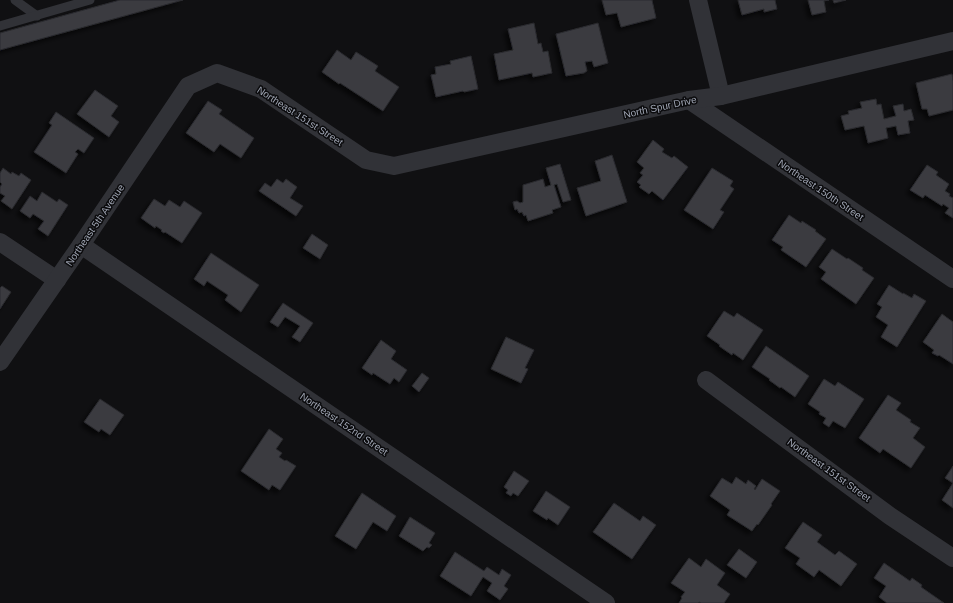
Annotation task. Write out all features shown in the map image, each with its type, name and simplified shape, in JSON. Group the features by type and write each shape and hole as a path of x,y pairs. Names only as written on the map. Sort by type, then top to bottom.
{"street":[{"path":"698,0 721,96"},
{"name":"North Spur Drive","path":"366,160 394,166 690,100 721,96 953,40"},
{"name":"Northeast 151st Street","path":"188,86 217,73 261,89 366,160"},
{"name":"Northeast 5th Avenue","path":"0,362 188,86"},
{"name":"Northeast 150th Street","path":"690,100 953,279"},
{"path":"0,242 57,280"},
{"name":"Northeast 152nd Street","path":"81,245 606,603"},
{"name":"Northeast 151st Street","path":"706,380 890,516 953,558"}],"lane":[{"path":"15,0 37,16"},
{"path":"0,26 37,16 71,2 90,0"}],"building":[{"path":"120,0 183,0 0,50 0,33"},
{"path":"602,0 652,0 656,18 621,27 617,13 606,15"},
{"path":"738,0 775,0 777,9 764,12 764,9 742,15"},
{"path":"808,0 829,0 824,1 826,12 812,15"},
{"path":"833,0 846,0 834,3"},
{"path":"534,23 538,44 541,43 543,52 548,51 552,73 533,77 532,73 499,80 494,54 513,50 508,29"},
{"path":"598,23 608,63 594,67 592,61 585,62 587,71 584,73 566,76 556,34"},
{"path":"337,50 351,60 356,52 378,66 375,71 399,87 383,111 322,72"},
{"path":"471,56 478,89 436,97 431,75 436,74 435,67 451,64 450,61"},
{"path":"952,74 953,110 929,116 927,109 922,109 916,83"},
{"path":"95,90 118,106 111,116 119,122 109,137 77,114"},
{"path":"876,99 877,105 881,104 884,119 896,116 893,106 903,104 904,111 911,109 914,120 908,121 910,133 898,135 896,126 886,128 888,138 868,143 864,126 845,130 841,116 849,114 848,111 862,108 860,102"},
{"path":"208,101 222,110 219,114 254,138 241,158 220,144 214,152 186,133"},
{"path":"56,112 94,138 84,153 78,149 75,152 78,154 66,173 34,152 52,125 49,123"},
{"path":"653,140 664,149 662,152 672,158 674,156 688,167 663,200 652,191 649,194 639,187 641,185 637,182 643,175 640,173 644,168 637,162"},
{"path":"612,155 627,202 586,216 577,188 601,181 595,161"},
{"path":"560,164 571,200 563,202 557,184 554,185 561,207 552,210 553,213 528,221 526,215 524,216 522,212 519,213 517,209 515,210 513,202 523,202 523,185 543,179 545,187 551,185 546,168"},
{"path":"927,165 938,172 936,175 949,184 945,191 953,198 953,218 945,213 949,208 943,204 942,206 925,195 923,198 910,190"},
{"path":"3,168 11,174 12,172 19,176 21,173 31,180 12,209 1,201 5,196 0,193 0,187 2,184 0,182 0,173"},
{"path":"712,168 733,181 730,186 734,189 720,210 724,212 713,229 684,210"},
{"path":"277,179 283,183 286,179 297,187 290,198 303,206 296,216 259,191 265,183 271,187"},
{"path":"42,192 57,202 59,199 68,205 48,236 38,229 44,221 33,214 30,218 20,211 30,196 37,201"},
{"path":"154,199 165,206 169,200 180,207 184,201 202,213 182,243 165,232 164,233 156,226 155,228 141,218"},
{"path":"789,215 816,230 815,231 826,239 806,267 781,250 783,247 772,240"},
{"path":"312,234 328,245 320,259 303,248"},
{"path":"832,249 863,268 862,270 874,278 856,304 821,279 826,272 819,267"},
{"path":"211,253 259,285 241,312 225,300 228,295 207,281 204,286 194,279"},
{"path":"889,285 912,298 914,294 926,301 897,347 881,337 888,325 876,317 882,307 877,304"},
{"path":"2,286 11,292 0,309 0,288"},
{"path":"283,303 313,323 300,342 292,337 300,326 285,317 278,327 270,322"},
{"path":"724,311 734,317 737,313 763,330 743,360 733,353 732,355 707,336"},
{"path":"942,314 953,322 953,364 939,355 938,356 932,353 934,350 923,342"},
{"path":"506,337 534,350 525,368 528,369 521,383 491,369"},
{"path":"381,340 396,351 391,359 407,370 399,382 394,378 390,384 362,368"},
{"path":"766,346 809,376 795,397 781,387 780,388 752,367"},
{"path":"422,373 429,378 419,392 412,386"},
{"path":"824,379 835,386 838,382 864,399 845,428 833,421 829,427 823,423 826,418 808,404"},
{"path":"888,395 901,403 896,410 920,428 913,438 925,447 911,468 883,449 880,453 859,438"},
{"path":"100,399 124,415 110,435 101,429 99,432 84,422"},
{"path":"269,429 283,439 276,449 282,453 279,457 296,466 280,490 272,485 269,490 241,471"},
{"path":"953,466 953,483 945,478"},
{"path":"514,471 529,481 518,496 513,493 511,496 506,493 508,490 504,487"},
{"path":"736,477 746,484 748,480 756,486 754,489 755,490 762,479 780,491 758,525 757,524 752,531 727,515 730,510 710,496 722,478 732,484"},
{"path":"953,483 953,508 942,500"},
{"path":"546,491 570,507 558,525 548,518 547,520 533,511"},
{"path":"362,493 396,516 387,531 373,522 356,549 335,536"},
{"path":"614,503 640,521 643,516 656,525 632,559 593,532"},
{"path":"410,517 435,533 429,543 432,545 423,551 399,536"},
{"path":"803,522 822,535 817,542 835,555 839,551 857,564 841,586 819,570 814,577 796,564 800,558 785,548"},
{"path":"739,549 757,562 746,578 727,565"},
{"path":"455,552 484,571 487,567 499,575 502,569 511,575 504,586 508,589 500,600 487,591 492,583 483,577 471,596 440,576"},
{"path":"689,558 701,567 706,559 725,573 717,585 730,594 724,603 679,603 685,592 671,583"},
{"path":"884,563 910,581 912,578 922,585 921,587 944,603 887,603 879,597 886,586 874,578"}]}
